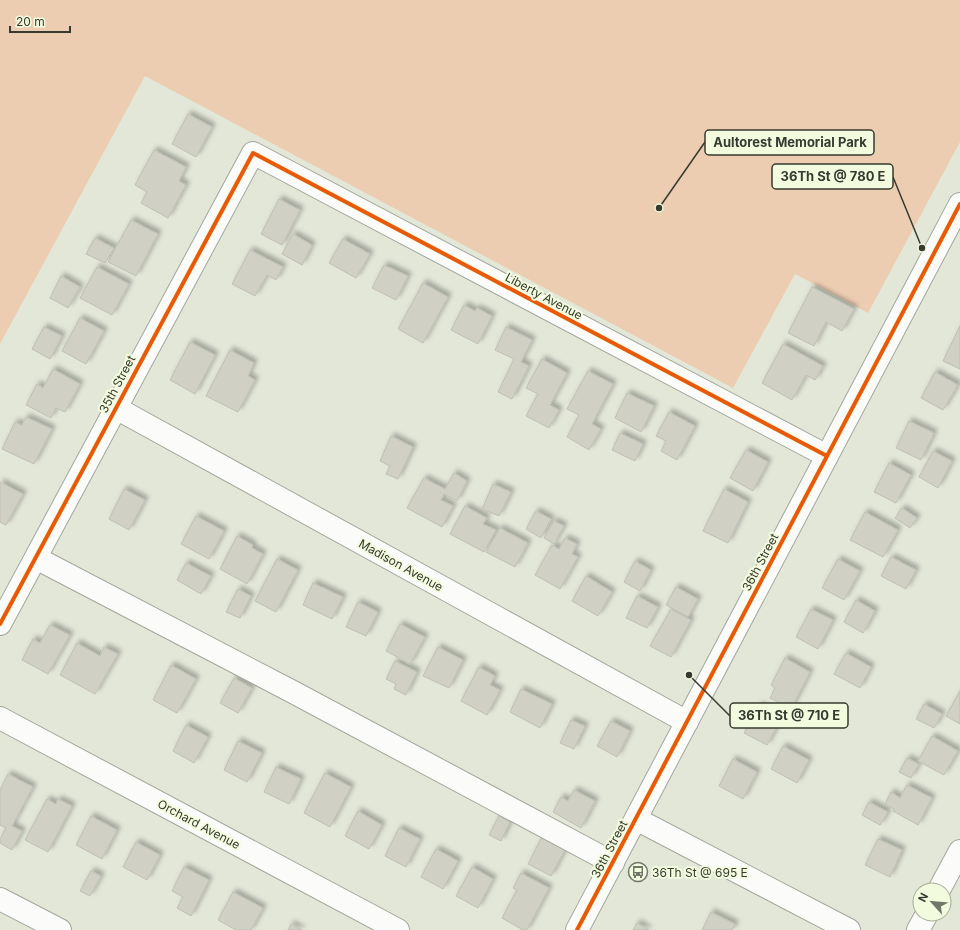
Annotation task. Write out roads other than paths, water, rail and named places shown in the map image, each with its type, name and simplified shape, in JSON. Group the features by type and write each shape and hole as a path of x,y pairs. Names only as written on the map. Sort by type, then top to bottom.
{"street":[{"name":"35th Street","path":"0,624 253,153"},
{"name":"Liberty Avenue","path":"253,153 827,456"},
{"name":"36th Street","path":"578,930 960,204"},
{"name":"Madison Avenue","path":"116,408 687,722"},
{"path":"36,558 293,692 613,863"},
{"name":"Orchard Avenue","path":"0,718 398,930"},
{"path":"636,819 849,930"},
{"path":"943,882 960,851"},
{"path":"0,899 60,930"}],"place":[{"name":"Aultorest Memorial Park","path":"659,208"},
{"name":"36Th St @ 780 E","path":"922,248"},
{"name":"36Th St @ 710 E","path":"689,675"},
{"name":"36Th St @ 695 E","path":"638,872"}]}
